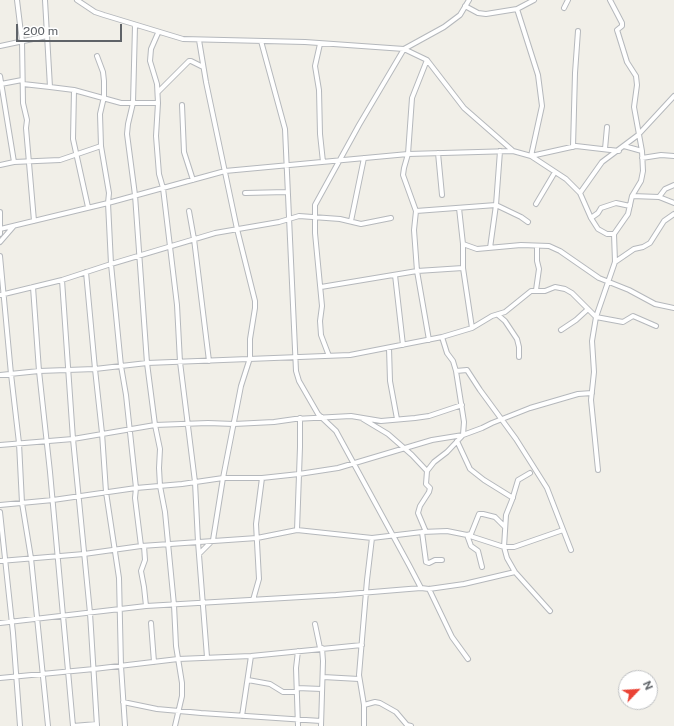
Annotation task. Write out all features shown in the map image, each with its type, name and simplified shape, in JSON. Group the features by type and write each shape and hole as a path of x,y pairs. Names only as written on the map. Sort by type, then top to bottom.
{"street":[{"path":"17,0 22,41 22,82 34,221"},
{"path":"45,0 50,87"},
{"path":"76,0 95,12 135,26 183,40 305,42 404,49 427,60 464,108 513,150 531,156 566,179 580,193 591,218 598,229 607,234 614,234"},
{"path":"465,0 466,6"},
{"path":"329,356 321,335 320,321 322,306 314,217 315,205 338,161 404,49 444,27 460,15 469,0"},
{"path":"466,6 478,13 486,14 517,9 524,2 534,0"},
{"path":"564,8 568,0"},
{"path":"598,470 591,400 594,372 592,341 596,318 615,262 614,234 628,214 632,196 641,181 643,172 642,151 634,106 637,85 636,76 627,62 617,30 622,26 622,23 610,0"},
{"path":"517,9 538,75 542,106 531,156"},
{"path":"135,26 133,103 128,124 128,134 135,195 148,363 155,425 160,450 160,486 165,512 174,605 176,646 182,683 182,696 175,726"},
{"path":"573,146 578,31"},
{"path":"158,33 151,49 150,61 158,92 156,136 159,174 163,188 177,305 180,362 195,482 202,602 207,657"},
{"path":"0,46 47,36"},
{"path":"199,40 203,67 237,229 255,301 250,339 250,358 241,386 223,478 213,540 199,554"},
{"path":"261,41 285,129 294,357 296,371 299,381 318,414 336,431 421,588"},
{"path":"320,44 315,66 320,90 320,134 323,162"},
{"path":"97,56 104,77 104,97 100,114 101,146 109,193 108,203 111,264 121,366 130,428 136,488 135,498 145,560 141,571 146,606"},
{"path":"427,60 412,98 408,154 404,168 404,175 416,211 414,230 417,271 429,340"},
{"path":"158,92 189,61 203,67"},
{"path":"0,76 2,108 14,162"},
{"path":"1,84 22,82 74,90 104,97 116,102 158,104"},
{"path":"74,90 73,139 88,207"},
{"path":"580,193 602,162 638,135 674,96"},
{"path":"182,105 184,152 193,180"},
{"path":"605,149 607,127"},
{"path":"0,165 29,160 60,160 101,146"},
{"path":"531,156 573,146 619,150"},
{"path":"624,146 642,151"},
{"path":"0,229 108,203 225,171 408,154 513,150"},
{"path":"490,248 496,205 500,151"},
{"path":"438,153 442,195"},
{"path":"642,158 661,155 674,156"},
{"path":"351,221 364,158"},
{"path":"536,204 555,172"},
{"path":"659,197 665,189 674,185"},
{"path":"245,193 287,192"},
{"path":"632,196 659,197 674,203"},
{"path":"591,218 598,213 601,208 616,203 630,206"},
{"path":"416,211 496,205 528,222"},
{"path":"459,208 463,244 463,268 472,328"},
{"path":"189,211 194,239 209,361"},
{"path":"0,212 0,234"},
{"path":"615,262 634,249 643,247 650,243 664,221 674,214"},
{"path":"1,294 62,280 194,239 299,216 340,219 366,224 391,218"},
{"path":"0,242 13,226"},
{"path":"463,244 477,249 521,245 550,246 560,251 589,272 608,282 630,290 655,304 674,308"},
{"path":"536,290 539,269 537,261 537,246"},
{"path":"0,256 1,294 19,443 22,503 31,558 48,726"},
{"path":"320,287 417,271 463,268"},
{"path":"86,272 102,434 106,492 119,578 121,666 125,726"},
{"path":"395,275 403,345"},
{"path":"33,287 39,371 53,500 62,616 73,726 98,725 90,613 67,369 62,280"},
{"path":"0,375 148,363 350,355 429,340 472,328 492,316 505,312 531,292 536,290 545,291 555,287 565,289 572,293 596,318 623,322 633,316 656,326"},
{"path":"562,330 588,309"},
{"path":"498,315 505,321 517,339 519,356"},
{"path":"426,471 463,435 464,422 456,371 447,353 442,337"},
{"path":"389,348 390,381 397,419"},
{"path":"456,371 467,370 516,439 547,488 571,550"},
{"path":"0,505 53,500 136,488 223,478 262,478 299,474 354,464 432,440 463,435 530,408 578,394 592,393"},
{"path":"0,445 73,439 130,428 155,425 234,424 274,422 300,418 351,416 381,421 429,416 462,405"},
{"path":"297,530 300,418"},
{"path":"361,418 388,434 412,455 426,471 426,484 430,488 420,506 418,513 424,532 426,562 429,563 436,560 442,560"},
{"path":"457,441 470,469 484,480 513,498"},
{"path":"530,473 518,480 506,515 504,547 507,558 515,572 550,611"},
{"path":"253,600 259,579 256,524 262,478"},
{"path":"0,512 12,622 20,726"},
{"path":"467,535 471,534 478,516 483,514 494,517 505,527"},
{"path":"0,561 84,554 142,546 257,538 297,530 372,538 441,531 467,535 504,547 514,547 563,530"},
{"path":"467,535 471,546 478,551 482,567"},
{"path":"364,726 364,704 359,679 372,538"},
{"path":"0,623 146,606 421,588 429,589 464,584 515,572"},
{"path":"429,589 452,637 468,660"},
{"path":"151,623 154,662"},
{"path":"315,624 323,661 321,726"},
{"path":"0,678 94,670 178,658 251,656 362,645"},
{"path":"298,651 296,668 298,726"},
{"path":"242,716 251,656"},
{"path":"322,677 359,679"},
{"path":"248,680 270,684 282,692 288,693 297,690 322,689"},
{"path":"123,702 157,709 321,721"},
{"path":"364,704 375,702 380,703 396,712 407,725 411,726"}]}
